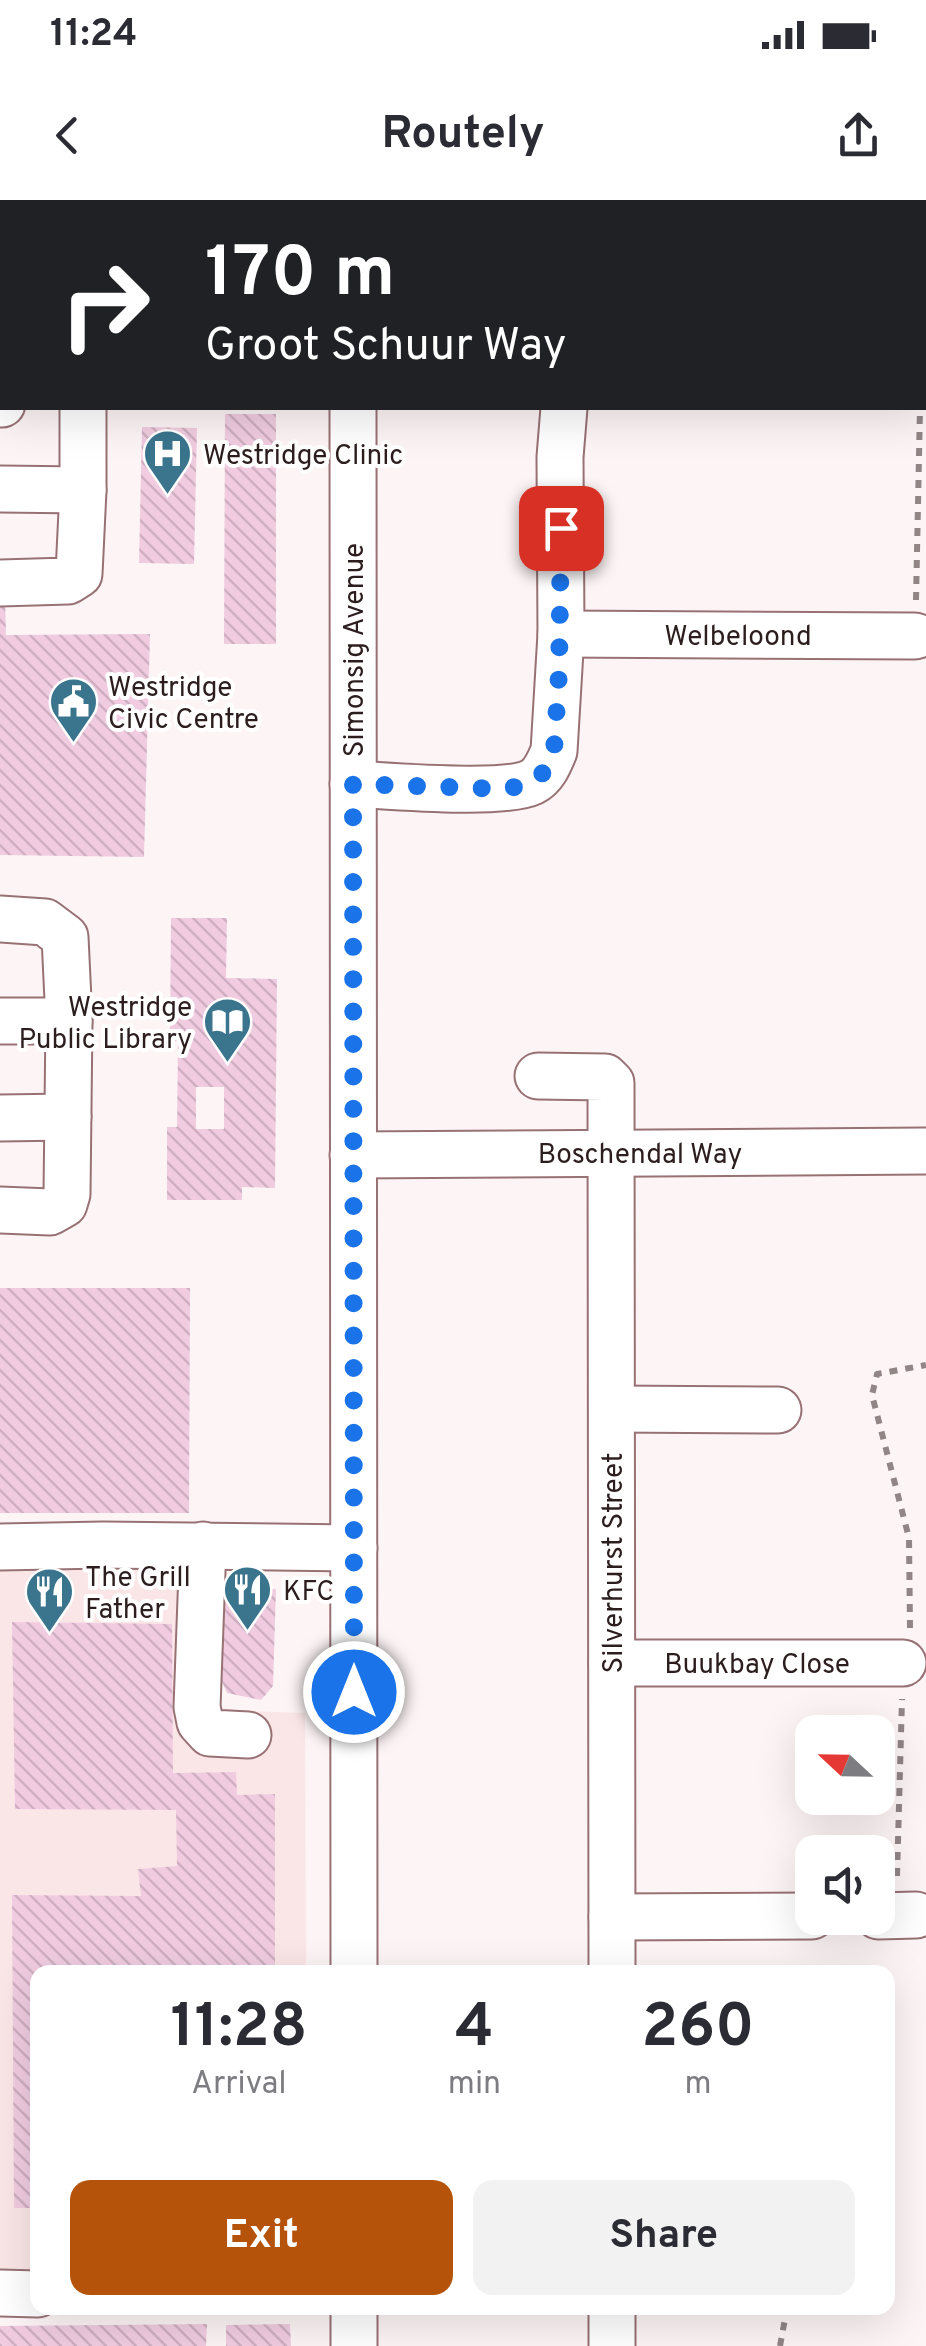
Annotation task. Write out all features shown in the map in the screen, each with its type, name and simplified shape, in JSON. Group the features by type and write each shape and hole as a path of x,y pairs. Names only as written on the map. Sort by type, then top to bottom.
{"street":[{"path":"0,583 68,581 79,574 83,410"},
{"name":"Simonsig Avenue","path":"353,410 354,1965"},
{"path":"353,784 508,789 534,781 547,769 554,751 561,634 560,457 564,410"},
{"path":"0,489 84,490"},
{"name":"Welbeloond","path":"561,634 915,636"},
{"path":"0,919 45,922 64,937 68,1021 68,1194 64,1204 50,1212 0,1210"},
{"path":"0,1021 68,1021"},
{"name":"Silverhurst Street","path":"538,1076 610,1080 612,1965"},
{"path":"0,1118 68,1117"},
{"name":"Boschendal Way","path":"353,1156 926,1152"},
{"path":"612,1409 778,1410"},
{"path":"203,1545 200,1722 210,1733 248,1735"},
{"path":"0,1547 354,1548"},
{"name":"Buukbay Close","path":"612,1663 903,1663"},
{"path":"612,1917 795,1916"},
{"path":"0,2293 30,2294"},
{"path":"354,2315 354,2346"},
{"path":"612,2315 612,2346"}],"path":[{"path":"915,636 920,410"},
{"path":"897,1915 903,1663 910,1646 909,1538 872,1395 878,1374 926,1365"},
{"path":"780,2346 786,2315"}],"shaded area":[{"path":"0,1559 214,1561 212,1710 305,1713 306,1965 30,1965 30,2281 0,2281"}],"building":[{"path":"225,414 276,414 276,644 224,644"},
{"name":"Westridge Clinic","path":"142,427 197,428 194,564 139,563"},
{"name":"Westridge Civic Centre","path":"0,598 5,598 6,635 150,634 144,857 0,855"},
{"name":"Westridge Public Library","path":"171,918 227,918 226,978 277,979 275,1188 242,1187 242,1200 167,1200 167,1127 177,1127 178,1041 170,1041","holes":["196,1087 224,1087 224,1129 196,1129"]},
{"path":"0,1288 190,1288 189,1513 0,1513"},
{"name":"KFC","path":"223,1588 276,1589 273,1686 261,1700 227,1693 220,1677"},
{"path":"12,1622 172,1624 173,1773 236,1772 237,1795 275,1794 275,1965 30,1965 30,2208 14,2208 12,1895 141,1896 138,1869 177,1866 176,1810 15,1809"},
{"path":"207,2324 206,2346 0,2346 0,2326"},
{"path":"290,2324 291,2346 226,2346 226,2325"}],"place":[{"name":"Westridge Clinic","path":"168,496"},
{"name":"Westridge Civic Centre","path":"73,744"},
{"name":"Westridge Public Library","path":"227,1064"},
{"name":"KFC","path":"248,1632"},
{"name":"The Grill Father","path":"50,1634"}],"route":[{"path":"354,1692 353,784 508,789 534,781 547,769 554,751 559,673 561,528"}]}
